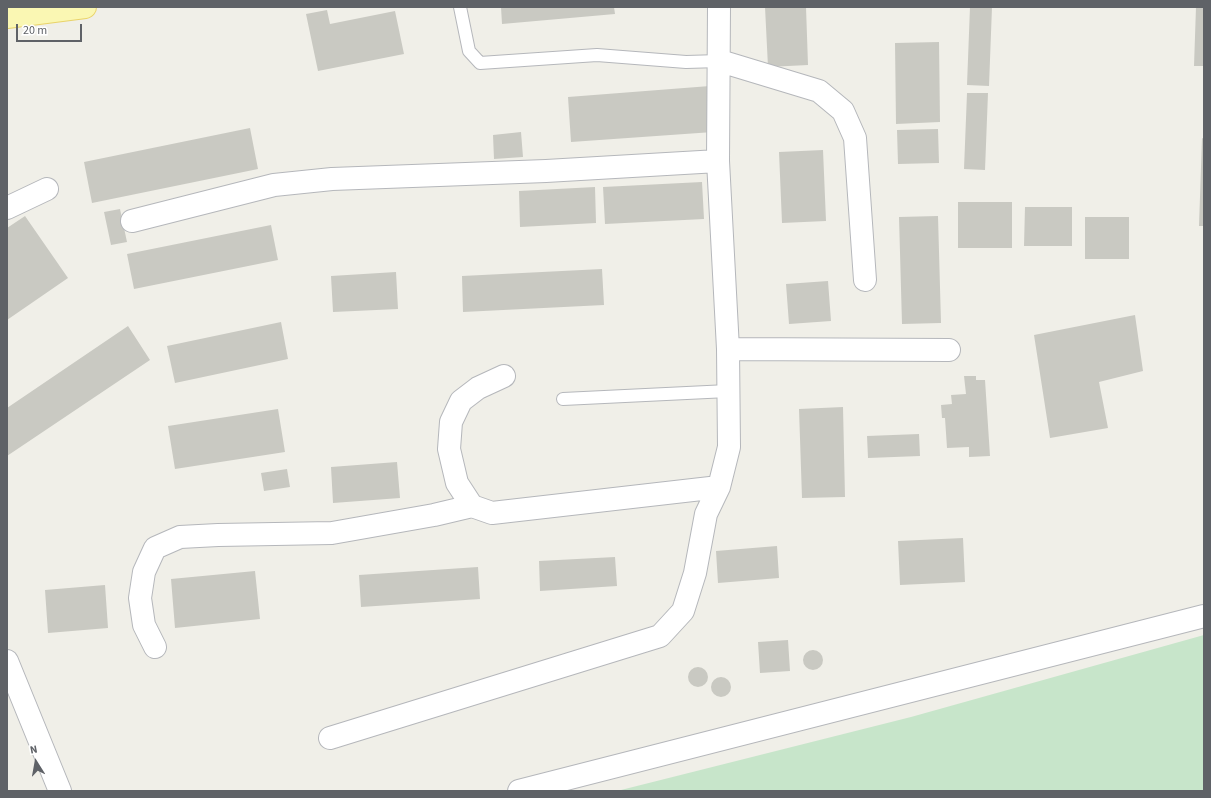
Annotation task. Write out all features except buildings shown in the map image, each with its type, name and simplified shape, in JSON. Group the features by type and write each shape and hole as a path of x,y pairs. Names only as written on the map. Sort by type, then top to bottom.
{"main road":[{"path":"7,17 85,7"}],"street":[{"path":"330,738 660,636 683,611 694,573 706,514 719,487 729,447 728,349 718,161 720,60 719,7"},
{"path":"720,60 819,91 843,111 855,138 865,280"},
{"path":"132,221 274,185 332,179 546,172 718,161"},
{"path":"7,208 47,189"},
{"path":"728,349 949,350"},
{"path":"472,506 457,483 450,456 449,449 451,422 461,401 478,388 504,376"},
{"path":"155,647 144,624 140,598 144,572 155,548 180,537 218,534 332,533 434,515 472,506 492,513 719,487"},
{"path":"519,791 1204,616"},
{"path":"7,662 60,791"}],"lane":[{"path":"460,7 469,51 480,63 597,55 686,62 720,60"},
{"path":"563,399 728,391"}],"green space":[{"path":"1204,635 1204,790 617,791 911,717"}]}
